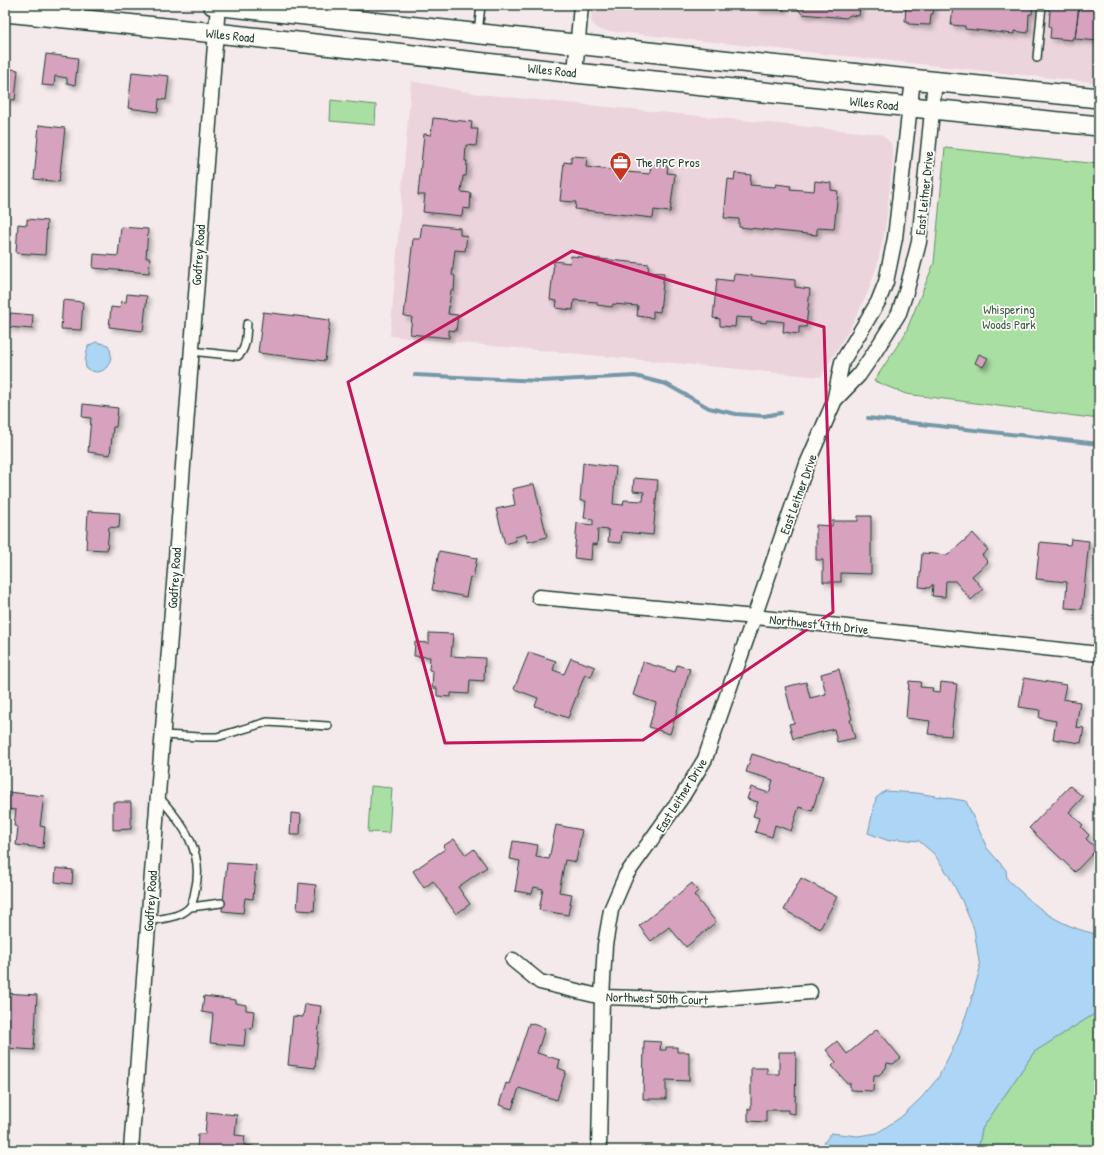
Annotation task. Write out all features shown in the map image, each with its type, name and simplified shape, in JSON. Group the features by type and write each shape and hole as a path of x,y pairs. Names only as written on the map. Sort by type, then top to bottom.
{"main road":[{"path":"213,5 1099,98"},
{"name":"Wiles Road","path":"5,12 216,33 575,73 1099,126"}],"street":[{"path":"575,73 581,5"},
{"name":"Godfrey Road","path":"131,1150 218,6"},
{"name":"East Leitner Drive","path":"599,1150 602,997 605,945 611,910 626,875 682,798 704,759 755,617 807,464 834,402 842,362 878,302 886,282 895,238 913,79"},
{"name":"East Leitner Drive","path":"834,402 859,374 874,353 899,313 907,290 919,242 935,81"},
{"path":"901,186 925,188"},
{"path":"886,282 907,290"},
{"name":"Northwest 47th Drive","path":"539,597 755,617 1099,654"},
{"name":"Northwest 50th Court","path":"514,960 540,982 602,997 708,1000 810,992"}],"lane":[{"path":"478,34 481,5"},
{"path":"1037,58 1042,5"},
{"path":"191,351 238,356 243,350 246,342 247,324"},
{"path":"163,735 200,738 217,737 267,722 328,726"},
{"path":"149,921 184,912 191,906 197,883 197,862 194,846 188,834 174,814 158,796"},
{"path":"191,906 221,903"}],"highlighted area":[{"path":"572,251 824,327 833,612 643,740 445,743 348,382"}],"shaded area":[{"path":"592,5 1099,5 1099,83 599,30 591,22"},
{"path":"411,81 479,94 881,134 891,143 893,159 885,230 877,266 868,292 855,319 821,377 390,336"}],"green space":[{"path":"331,100 376,105 375,125 330,121"},
{"name":"Whispering Woods Park","path":"945,148 1099,164 1099,419 906,394 874,381 905,334 934,263"},
{"path":"371,786 392,788 389,833 368,832"},
{"path":"1099,1011 1099,1150 978,1150 982,1129 1034,1052"}],"water":[{"path":"96,342 108,345 111,356 107,367 98,372 86,368 85,361 88,346"},
{"path":"885,791 917,793 966,801 987,848 1006,870 1007,879 1047,914 1077,929 1099,934 1099,1011 1034,1052 982,1129 978,1150 819,1150 831,1133 858,1136 877,1133 901,1117 922,1097 938,1078 957,1040 971,1001 980,968 974,929 949,876 934,854 919,841 898,839 889,841 868,833 876,798"}],"building":[{"path":"757,5 784,5 784,10 756,9"},
{"path":"798,5 860,5 859,16 850,15 846,18 802,14 798,9"},
{"path":"906,5 934,5 930,25 908,24 908,21 905,21"},
{"path":"953,5 1033,5 1032,14 1029,14 1028,33 1014,31 1014,34 965,29 965,26 951,25"},
{"path":"1048,5 1079,5 1075,38 1073,37 1072,40 1050,38 1051,27 1049,26 1050,11 1048,10"},
{"path":"1079,7 1099,9 1099,41 1075,39"},
{"path":"46,54 78,58 75,85 67,83 67,78 55,76 54,86 42,85"},
{"path":"5,68 18,70 15,100 5,99"},
{"path":"132,72 169,76 166,100 159,99 158,112 128,108"},
{"path":"433,118 472,122 471,129 478,129 476,146 466,145 466,176 463,176 461,192 471,193 470,209 463,208 462,216 423,212 425,195 418,195 424,134 431,135"},
{"path":"39,125 65,128 59,182 34,179"},
{"path":"571,156 587,157 586,167 611,170 612,167 627,169 627,172 650,174 651,164 668,166 667,173 675,174 670,212 654,210 653,218 575,209 576,202 560,201 564,162 571,163"},
{"path":"735,173 751,175 750,185 775,187 776,184 791,186 790,189 814,191 815,181 831,183 831,190 838,191 834,229 817,228 817,235 739,227 739,219 724,218 728,179 734,180"},
{"path":"27,219 47,221 45,255 16,253 18,224 27,225"},
{"path":"422,224 460,228 460,235 467,236 465,251 455,250 452,275 455,276 454,291 451,290 448,314 458,315 456,331 449,330 449,338 410,334 412,317 404,316 413,239 420,239"},
{"path":"121,227 148,229 146,258 150,258 149,273 93,268 94,254 118,256"},
{"path":"571,256 649,264 648,272 664,273 660,312 653,311 653,318 637,316 638,306 613,304 612,307 597,305 597,302 574,300 573,310 556,308 557,301 550,300 554,261 570,263"},
{"path":"734,274 795,280 795,287 810,289 806,327 799,327 799,334 783,332 784,322 767,320 766,323 751,321 752,318 736,317 735,327 720,326 720,319 713,318 717,279 733,281"},
{"path":"127,294 147,296 143,331 109,327 111,307 120,308 121,301 126,302"},
{"path":"63,300 83,302 81,330 61,329"},
{"path":"263,312 330,320 325,361 258,353"},
{"path":"10,313 33,315 32,329 8,327"},
{"path":"979,354 988,358 983,367 975,363"},
{"path":"83,404 118,408 116,427 113,427 110,455 88,452 91,418 82,417"},
{"path":"583,463 616,467 613,504 623,505 624,500 643,501 644,492 633,491 634,478 658,480 653,535 622,532 621,543 608,542 609,530 598,529 597,545 592,544 591,560 574,558 577,523 593,525 593,519 584,518 586,501 580,501"},
{"path":"534,484 547,537 528,542 526,534 515,537 516,541 505,544 496,509 515,505 512,489"},
{"path":"88,511 120,513 119,528 109,527 107,550 86,549"},
{"path":"858,516 871,516 871,574 841,573 841,582 823,582 823,560 816,560 816,525 832,526 832,521 858,521"},
{"path":"973,533 988,550 982,555 988,562 972,576 983,589 971,600 955,581 946,581 945,597 932,596 933,584 929,588 919,587 922,553 948,555"},
{"path":"1071,539 1089,541 1082,609 1065,608 1067,582 1036,579 1040,542 1070,545"},
{"path":"439,551 477,558 473,578 470,577 466,597 432,590"},
{"path":"429,633 453,634 451,656 485,658 484,681 470,680 469,694 451,693 451,697 437,696 437,688 432,688 433,671 429,670 430,657 414,656 415,642 429,643"},
{"path":"529,652 556,661 553,670 564,674 571,658 595,667 591,677 585,674 568,718 535,706 538,698 514,689"},
{"path":"643,662 675,672 677,665 690,669 670,734 649,727 656,703 633,695"},
{"path":"839,669 852,719 850,720 855,738 837,742 834,729 793,739 789,724 794,723 785,687 806,682 810,698 826,694 821,674"},
{"path":"1024,678 1066,685 1063,699 1080,702 1076,727 1084,728 1081,743 1053,739 1056,721 1039,718 1040,710 1019,707"},
{"path":"909,681 921,682 920,687 933,688 932,691 940,692 941,682 957,684 951,736 928,734 930,721 906,718"},
{"path":"752,754 823,776 812,811 799,807 791,831 775,825 772,837 755,832 759,818 753,816 758,802 747,799 751,787 769,793 773,780 746,772"},
{"path":"1070,786 1083,797 1069,812 1083,825 1081,827 1089,835 1086,839 1097,849 1075,872 1029,828"},
{"path":"8,792 44,796 40,826 45,827 43,848 16,845 18,827 14,826 16,810 6,809"},
{"path":"113,802 131,802 131,829 113,830"},
{"path":"291,813 301,814 300,835 290,835"},
{"path":"556,825 582,830 576,862 565,860 559,892 572,894 568,915 539,910 543,889 534,887 532,894 515,891 520,861 510,859 513,841 538,845 536,857 549,859"},
{"path":"454,839 466,855 474,849 487,867 458,887 470,904 456,914 433,881 424,888 413,871 445,849 443,846"},
{"path":"227,863 256,865 253,899 245,898 243,913 222,911"},
{"path":"56,868 73,870 72,884 55,882"},
{"path":"801,878 837,897 820,929 784,910"},
{"path":"299,883 316,885 314,911 297,910"},
{"path":"692,883 698,891 694,895 716,922 686,947 669,927 651,941 639,926"},
{"path":"5,993 37,995 34,1050 6,1048"},
{"path":"204,996 236,1000 236,1003 246,1005 246,1010 254,1011 252,1029 246,1028 244,1046 210,1043 213,1014 202,1012"},
{"path":"305,1004 321,1006 315,1068 288,1065 293,1016 303,1017"},
{"path":"529,1023 545,1028 537,1053 560,1060 558,1068 566,1071 557,1100 519,1088 512,1109 499,1105 506,1083 509,1084"},
{"path":"877,1029 901,1058 893,1064 887,1063 886,1068 879,1075 874,1075 873,1091 850,1090 850,1083 847,1083 832,1066 836,1062 826,1050 837,1041 847,1054"},
{"path":"644,1041 661,1042 660,1050 666,1050 666,1047 677,1047 677,1052 689,1052 689,1081 666,1080 666,1099 643,1099"},
{"path":"779,1052 796,1052 795,1114 788,1113 788,1110 766,1110 766,1122 748,1121 748,1109 751,1109 751,1068 767,1068 767,1074 779,1074"},
{"path":"207,1112 237,1115 235,1135 245,1136 244,1145 253,1146 253,1150 197,1150 198,1134 205,1134"}],"waterway":[{"path":"415,375 541,381 635,376 666,384 709,408 736,414 764,416 781,413"},
{"path":"868,418 1099,444"}],"place":[{"name":"The PPC Pros","path":"621,182"}]}
